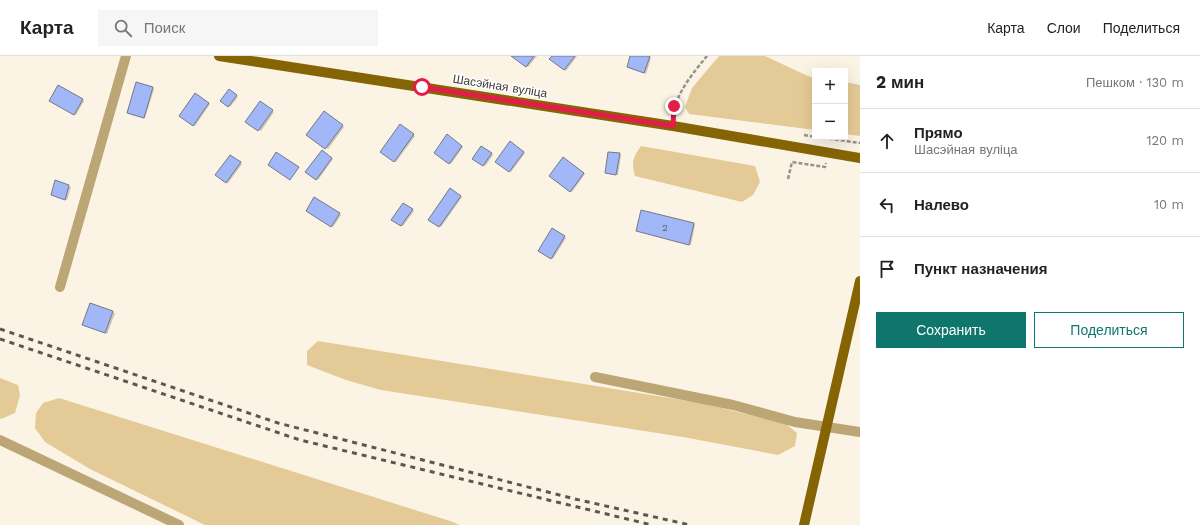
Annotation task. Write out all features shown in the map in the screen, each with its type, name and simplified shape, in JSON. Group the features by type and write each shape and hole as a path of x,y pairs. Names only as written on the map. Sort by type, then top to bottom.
{"main road":[{"name":"Шасэйная вуліца","path":"219,56 673,126 860,158"},
{"path":"804,525 860,281"}],"lane":[{"path":"60,287 126,56"},
{"path":"595,377 733,405 795,422 860,432"},
{"path":"0,440 179,525"}],"path":[{"path":"673,126 674,106 691,76 707,56"},
{"path":"838,140 860,143"},
{"path":"788,179 792,162 825,167"}],"shaded area":[{"path":"719,56 765,56 812,77 812,130 689,114 685,107 692,88"},
{"path":"848,83 860,85 860,136 848,134"},
{"path":"641,146 755,166 760,182 753,195 742,202 635,176 633,167 634,160"},
{"path":"318,341 701,403 786,424 797,433 795,446 778,455 683,437 381,390 346,380 307,365 307,351"},
{"path":"0,378 18,385 20,395 15,413 1,419 0,418"},
{"path":"59,398 460,525 205,525 90,469 45,442 35,428 36,413 43,403"}],"building":[{"path":"511,56 534,56 526,67"},
{"path":"552,56 575,56 564,70 549,59"},
{"path":"630,56 650,56 644,73 627,67"},
{"path":"136,82 153,87 144,118 127,113"},
{"path":"58,85 83,99 74,115 49,101"},
{"path":"229,89 237,95 228,107 220,101"},
{"path":"195,93 209,103 193,126 179,116"},
{"path":"260,101 273,110 258,131 245,122"},
{"path":"324,111 343,125 325,149 306,135"},
{"path":"400,124 414,134 394,162 380,152"},
{"path":"447,134 462,146 449,164 434,153"},
{"path":"510,141 524,152 509,172 495,162"},
{"path":"481,146 492,153 483,166 472,159"},
{"path":"322,150 332,158 316,180 305,172"},
{"path":"276,152 299,167 290,180 268,165"},
{"path":"608,152 620,153 616,175 605,173"},
{"path":"230,155 241,162 226,183 215,175"},
{"path":"563,157 584,173 570,192 549,176"},
{"path":"55,180 69,185 65,200 51,195"},
{"path":"450,188 461,196 439,227 428,220"},
{"path":"314,197 340,213 331,227 306,211"},
{"path":"403,203 413,209 401,226 391,220"},
{"path":"641,210 694,223 689,245 636,231"},
{"path":"552,228 565,236 551,259 538,251"},
{"path":"90,303 113,311 105,333 82,325"}],"railway":[{"path":"0,329 278,423 575,499 690,525"},
{"path":"0,339 300,440 652,525"}],"route":[{"path":"422,87 673,126 674,106"}]}
